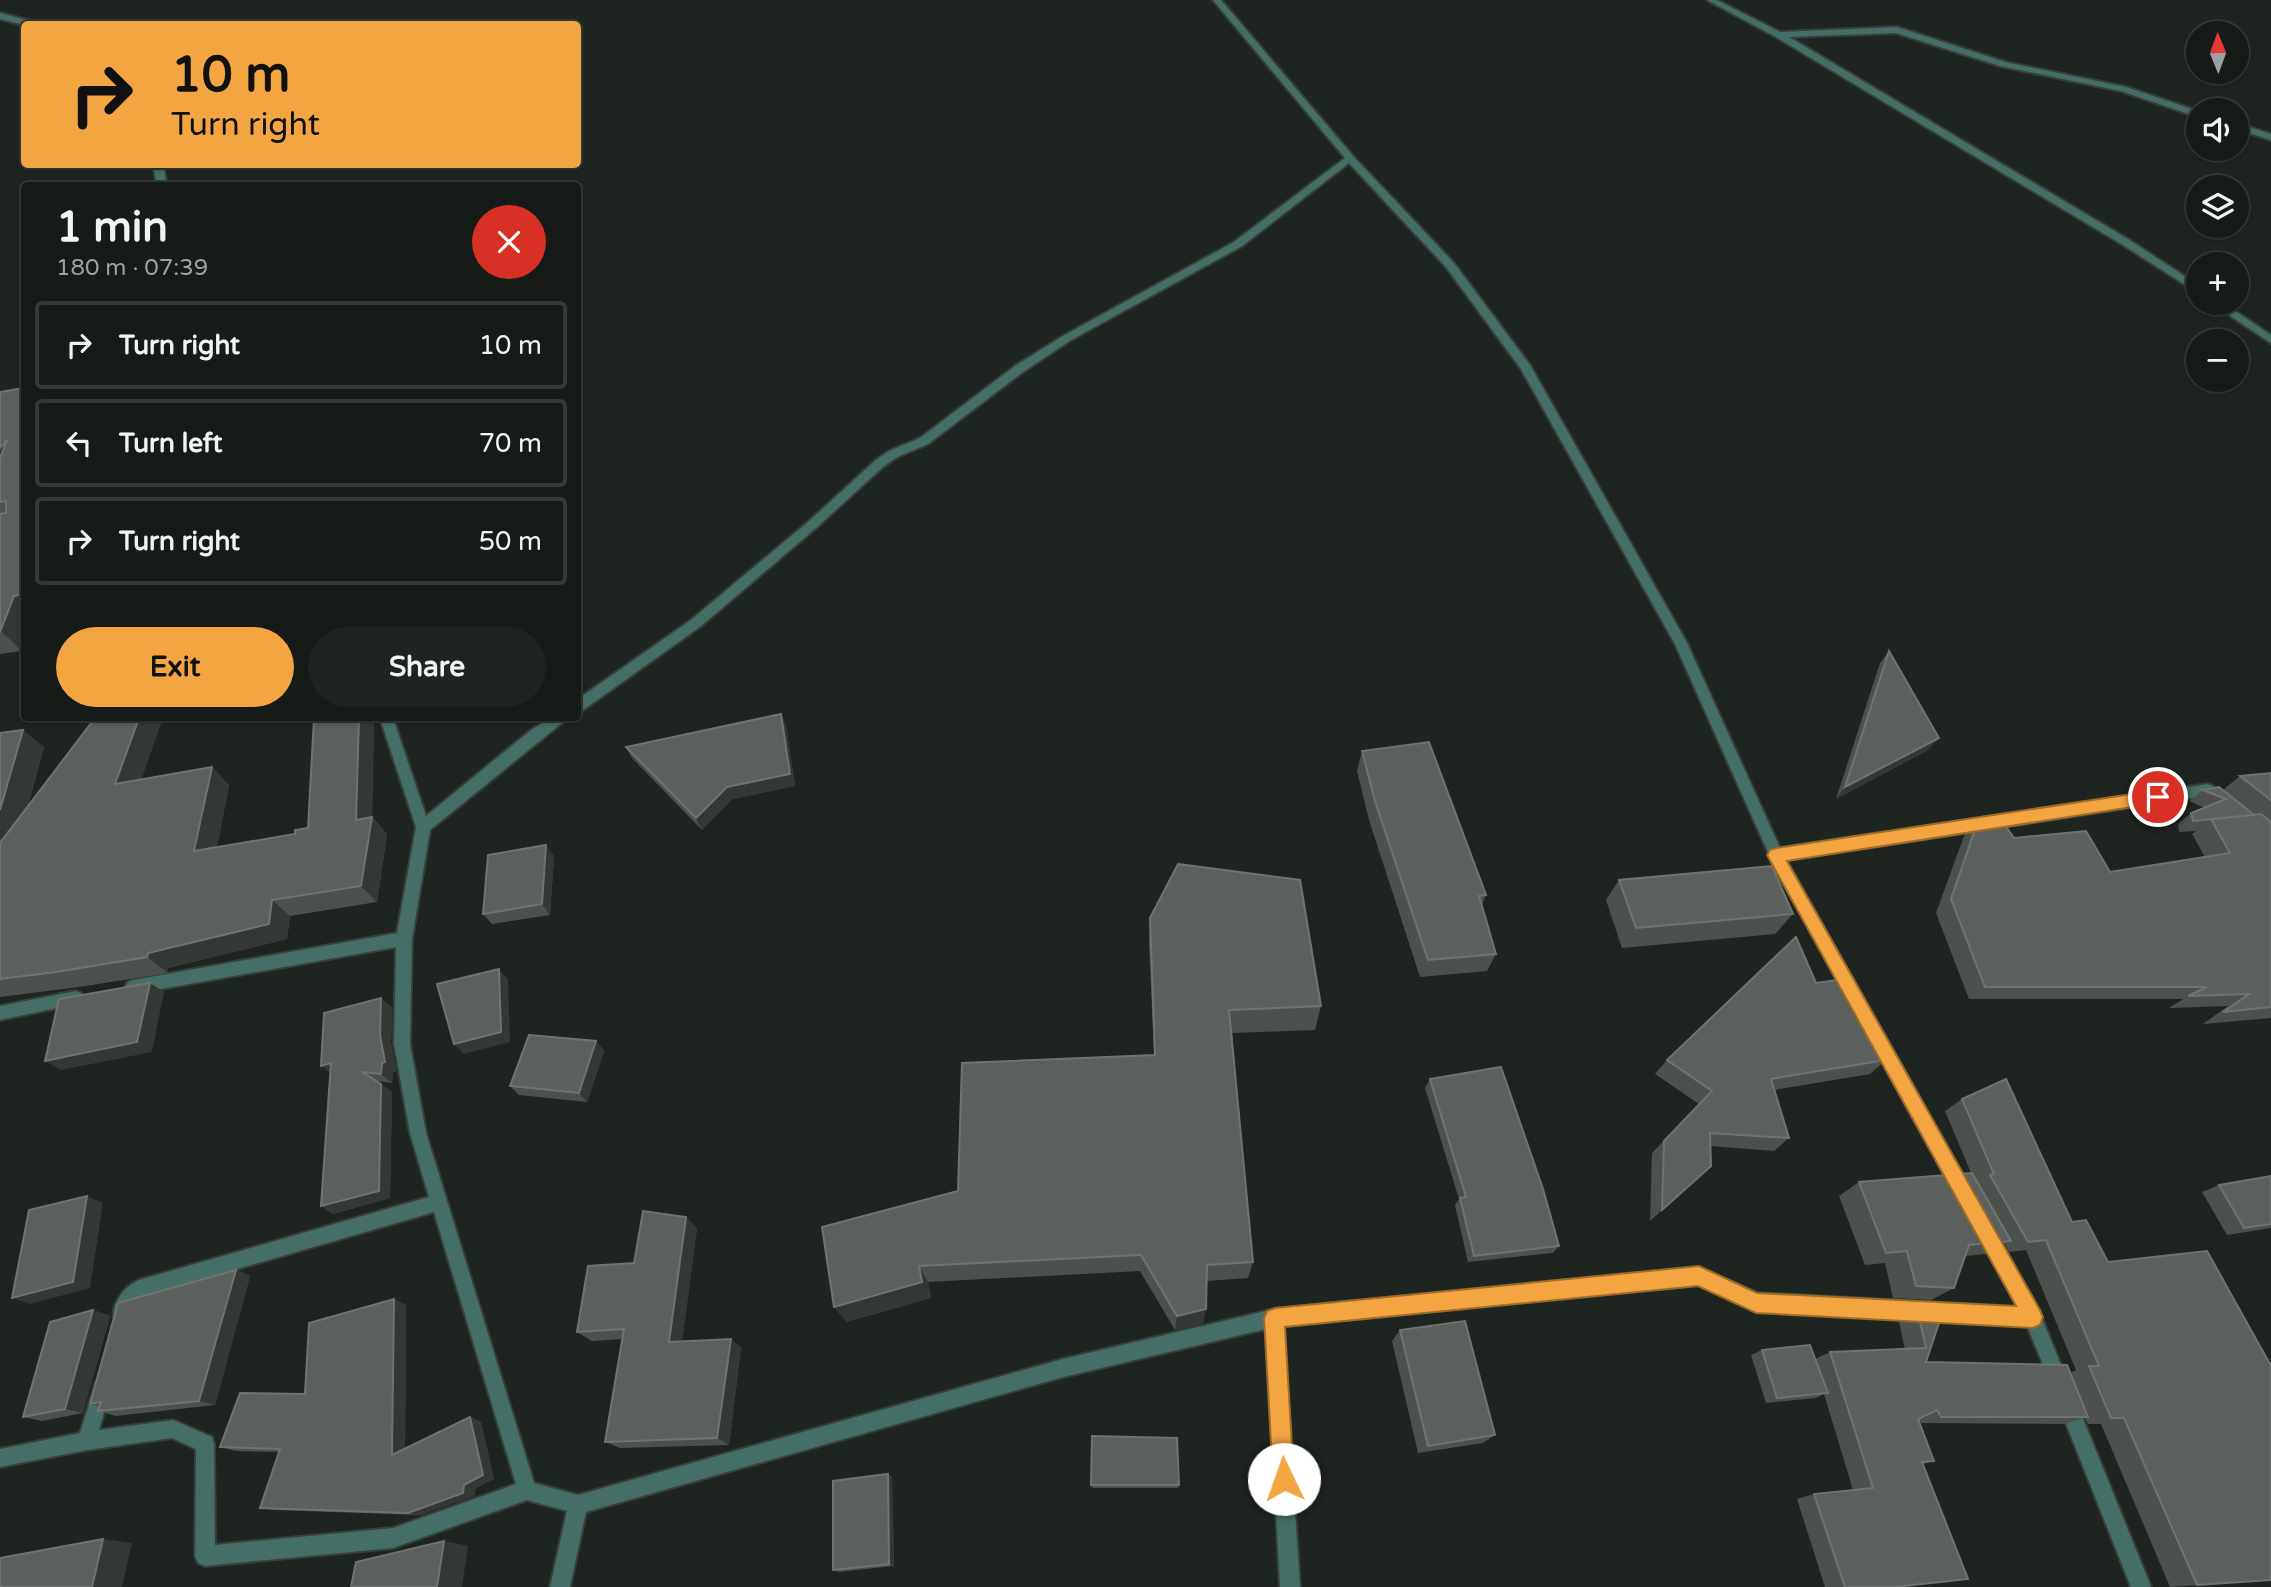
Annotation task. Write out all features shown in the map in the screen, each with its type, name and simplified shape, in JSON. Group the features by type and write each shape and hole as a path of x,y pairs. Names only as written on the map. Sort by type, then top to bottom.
{"street":[{"path":"1217,0 1350,158 1450,265 1526,368 1681,643 1776,855 2033,1317 2141,1587"},
{"path":"1711,0 1779,35 2127,243 2186,282"},
{"path":"0,16 21,21"},
{"path":"1779,35 1897,30 2003,64 2123,89 2186,110"},
{"path":"2249,130 2271,137"},
{"path":"581,704 696,623 812,525 880,463 893,454 924,442 1019,369 1067,338 1238,244 1350,158"},
{"path":"2234,315 2271,340"},
{"path":"387,721 423,827 404,939 402,1044 418,1132 527,1490"},
{"path":"423,827 536,734 556,721"},
{"path":"1776,855 2208,790 2229,807"},
{"path":"0,1013 404,939"},
{"path":"116,1339 127,1301 139,1289 440,1202"},
{"path":"0,1458 87,1441 173,1429 205,1444 205,1556 393,1538 527,1490 578,1504 1063,1368 1275,1318 1699,1276 1756,1303 2033,1317"},
{"path":"1275,1318 1290,1587"},
{"path":"87,1441 105,1377"},
{"path":"560,1587 578,1504"}],"building":[{"path":"21,388 21,595 14,596 0,632 0,514 6,513 6,501 0,502 0,458 7,440 0,448 0,392"},
{"path":"1889,651 1939,738 1845,787"},
{"path":"781,714 790,774 727,787 696,818 626,747"},
{"path":"93,721 138,721 115,784 212,767 194,851 295,834 295,830 308,828 314,721 359,721 356,820 372,817 361,886 272,900 269,924 148,953 147,957 0,979 0,843"},
{"path":"23,730 0,810 0,733"},
{"path":"1429,742 1486,895 1479,896 1496,954 1428,960 1375,801 1362,751"},
{"path":"2271,773 2271,800 2240,776"},
{"path":"2219,787 2254,815 2193,821 2191,813 2226,799 2203,790"},
{"path":"2261,814 2271,822 2271,1007 2223,1012 2249,994 2188,996 2207,987 1985,987 1951,899 1978,821 2000,818 2014,838 2086,831 2110,872 2230,853 2211,819"},
{"path":"546,845 542,904 483,914 488,855"},
{"path":"1178,864 1300,880 1321,1006 1229,1010 1253,1262 1207,1265 1206,1309 1177,1316 1141,1255 919,1266 922,1282 834,1307 822,1227 958,1191 962,1063 1155,1055 1150,918"},
{"path":"1772,866 1793,914 1636,928 1619,880"},
{"path":"1796,937 1816,983 1844,979 1886,1060 1771,1079 1789,1138 1710,1133 1711,1166 1662,1210 1664,1141 1712,1091 1667,1060"},
{"path":"499,969 501,1032 454,1044 437,984"},
{"path":"150,983 137,1042 45,1061 59,999"},
{"path":"381,998 380,1035 385,1062 382,1063 381,1074 362,1072 381,1084 379,1191 321,1206 331,1063 321,1066 324,1013"},
{"path":"529,1035 596,1041 579,1093 510,1086"},
{"path":"1501,1067 1543,1189 1559,1246 1474,1256 1460,1198 1466,1197 1430,1079"},
{"path":"2006,1079 2072,1222 2086,1220 2108,1262 2207,1251 2271,1366 2271,1580 2197,1585 2124,1418 2111,1418 2089,1366 2099,1366 2046,1240 2028,1242 1990,1175 1994,1174 1962,1099"},
{"path":"1972,1173 2011,1241 1969,1245 1954,1288 1916,1286 1907,1251 1886,1253 1859,1182"},
{"path":"2271,1176 2271,1224 2244,1228 2219,1185"},
{"path":"87,1196 73,1282 12,1298 29,1210"},
{"path":"643,1211 686,1217 669,1342 731,1339 717,1438 605,1442 624,1329 577,1332 588,1266 634,1263"},
{"path":"236,1270 199,1401 98,1411 101,1402 90,1404 118,1303"},
{"path":"394,1299 392,1455 470,1417 483,1475 464,1485 463,1493 408,1513 260,1508 280,1449 220,1447 240,1393 305,1394 309,1323"},
{"path":"93,1310 65,1409 23,1417 50,1322"},
{"path":"1918,1313 1942,1314 1926,1362 2067,1365 2088,1417 1941,1417 1937,1410 1918,1419 1934,1461 1922,1462 1968,1579 1895,1587 1845,1587 1814,1494 1873,1488 1830,1352 1926,1348"},
{"path":"1465,1321 1495,1435 1428,1446 1400,1330"},
{"path":"1810,1345 1828,1393 1777,1398 1762,1350"},
{"path":"1092,1436 1177,1438 1179,1485 1091,1485"},
{"path":"888,1474 889,1564 833,1570 833,1481"},
{"path":"103,1539 92,1587 0,1587 0,1558"},
{"path":"444,1541 437,1587 351,1587 356,1562"}],"route":[{"path":"1284,1479 1275,1318 1699,1276 1756,1303 2033,1317 1776,855 2158,797"}]}
